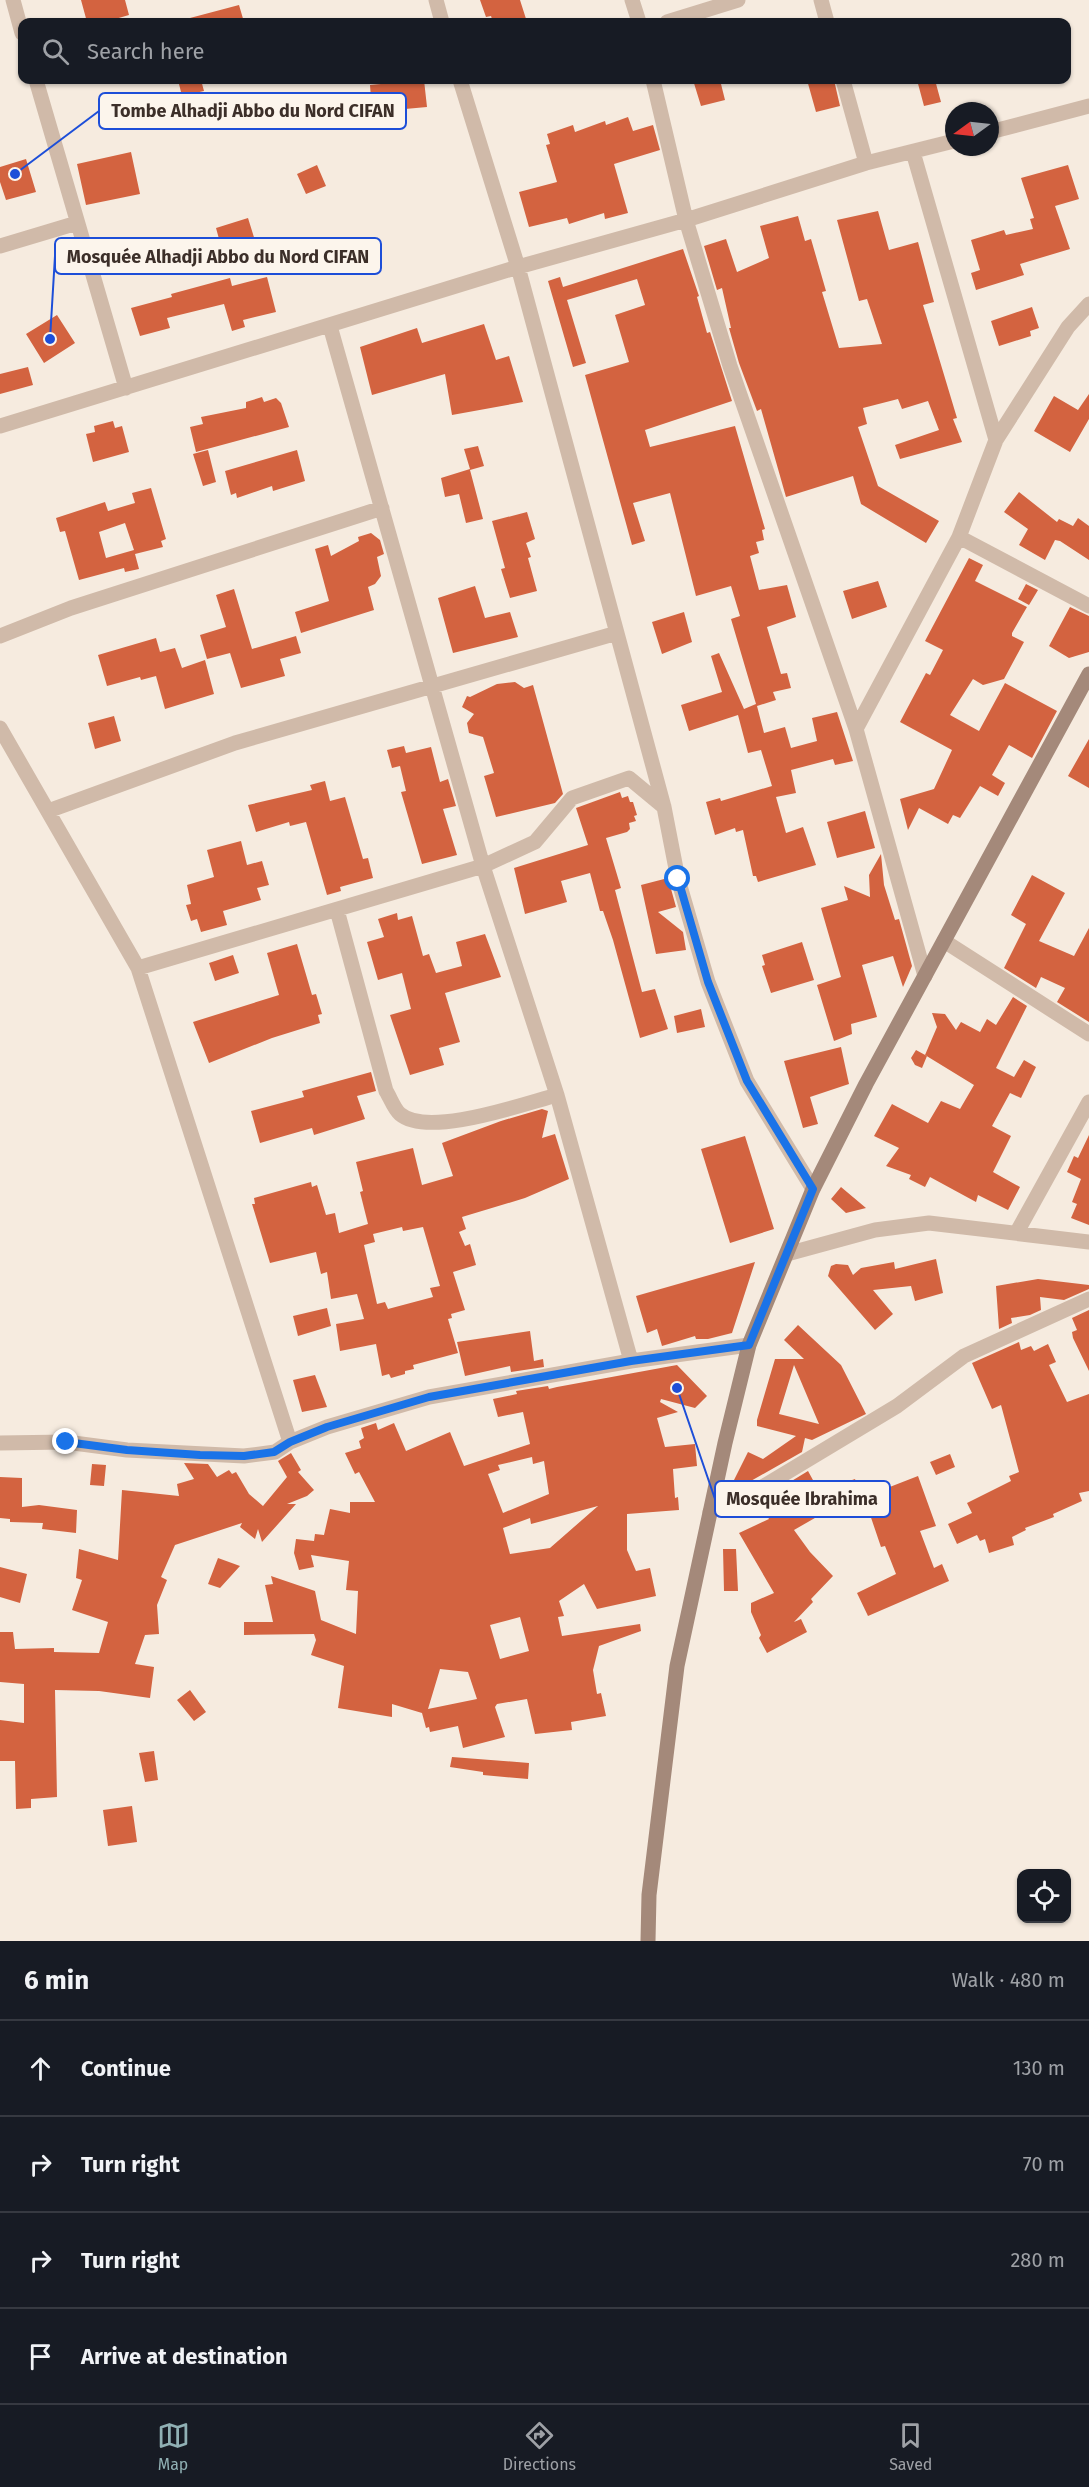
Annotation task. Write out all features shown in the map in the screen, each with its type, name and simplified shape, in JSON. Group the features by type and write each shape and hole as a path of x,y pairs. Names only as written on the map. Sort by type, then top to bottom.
{"street":[{"path":"13,0 18,18"},
{"path":"435,0 441,18"},
{"path":"632,0 638,18"},
{"path":"680,18 738,0"},
{"path":"821,0 826,18"},
{"path":"37,84 126,388"},
{"path":"461,84 518,267 664,807 678,879 708,982 747,1081 813,1189"},
{"path":"654,84 686,220 730,366 856,729 925,976"},
{"path":"844,84 866,163"},
{"path":"999,130 1089,106"},
{"path":"0,426 518,267 686,220 866,163 945,143"},
{"path":"913,152 996,440"},
{"path":"0,246 77,223"},
{"path":"856,729 959,537 996,440 1068,327 1089,304"},
{"path":"330,326 483,866 557,1095 631,1361"},
{"path":"0,636 71,608 381,508"},
{"path":"959,537 1089,606"},
{"path":"48,811 235,743 617,633"},
{"path":"648,1941 649,1895 677,1666 749,1345 813,1189 925,976 1089,674"},
{"path":"0,728 138,968 290,1442"},
{"path":"138,968 483,866 535,842 572,798 629,778 664,807"},
{"path":"337,910 386,1091 400,1114 420,1123 442,1124 557,1095"},
{"path":"944,941 1089,1034"},
{"path":"1017,1232 1089,1102"},
{"path":"787,1254 874,1230 929,1223 1089,1242"},
{"path":"710,1512 759,1489 897,1406 964,1356 1089,1299"},
{"path":"0,1443 66,1442 127,1450 244,1456 274,1452 290,1442 327,1427 429,1397 631,1361 749,1345"}],"building":[{"path":"81,0 125,0 129,15 119,18 86,18"},
{"path":"480,0 520,0 526,18 492,18 491,16 486,17"},
{"path":"239,5 243,18 190,18"},
{"path":"179,84 202,84 204,91 182,96"},
{"path":"424,84 427,107 372,112 370,85"},
{"path":"694,84 721,84 725,100 701,106"},
{"path":"808,84 835,84 840,106 816,112"},
{"path":"918,84 936,84 941,102 924,106"},
{"path":"628,117 633,131 653,125 660,150 614,164 628,213 605,219 604,213 569,224 567,218 529,227 519,192 557,182 546,145 550,144 547,134 573,125 575,132 605,121 606,125"},
{"path":"131,152 140,194 86,205 77,164"},
{"path":"26,159 36,192 6,200 0,182 0,167"},
{"path":"317,165 326,186 306,194 297,174"},
{"path":"1068,165 1079,199 1055,206 1070,249 1020,264 1024,275 976,290 971,273 980,270 971,240 1004,230 1006,235 1033,229 1030,219 1034,218 1021,178"},
{"path":"878,211 889,250 918,242 934,302 923,305 957,418 953,419 962,442 900,459 895,445 939,430 928,401 902,409 898,399 863,408 867,424 858,427 878,486 939,521 926,543 861,504 853,476 786,497 761,409 757,411 739,363 729,328 731,328 722,288 717,290 704,246 726,239 737,272 769,258 760,226 798,216 805,241 811,239 826,291 822,292 839,348 882,344 867,299 859,301 837,220"},
{"path":"248,218 257,247 224,257 216,228"},
{"path":"683,249 699,296 697,297 707,333 710,332 732,401 645,430 650,447 735,426 765,529 762,530 764,540 756,542 759,553 750,556 759,590 787,585 796,617 767,627 781,674 787,673 791,688 773,692 776,700 757,706 764,733 785,727 791,748 817,741 812,718 837,712 853,761 835,765 833,759 791,770 796,793 776,797 786,833 803,827 816,865 758,882 756,876 753,876 743,830 736,832 735,828 715,835 706,802 720,798 721,801 772,786 761,750 748,753 738,715 689,731 681,705 722,692 711,656 719,653 744,709 756,704 731,619 740,616 731,586 696,596 670,493 633,503 645,541 632,545 585,375 629,362 615,315 645,305 637,279 567,300 586,363 573,367 548,281 560,277 563,287"},
{"path":"267,277 276,312 243,320 245,327 232,331 224,304 167,318 170,328 140,336 131,308 230,278 232,286"},
{"path":"1032,307 1039,328 1030,331 1031,336 999,346 991,321"},
{"path":"57,315 75,343 44,363 26,334"},
{"path":"484,324 496,360 509,356 523,402 452,415 445,374 372,395 360,347 417,328 422,343"},
{"path":"28,367 33,385 0,394 0,374"},
{"path":"1089,394 1089,419 1070,452 1034,431 1054,396 1078,410"},
{"path":"262,397 264,402 276,398 281,403 289,427 196,452 190,427 203,424 201,417 246,408 246,402"},
{"path":"113,421 115,428 122,426 129,452 93,462 86,434 95,432 94,426"},
{"path":"478,446 484,466 470,470 483,519 466,523 459,494 445,497 441,478 470,469 464,449"},
{"path":"208,450 216,482 203,486 193,454"},
{"path":"297,450 305,481 273,491 272,486 237,498 236,493 231,495 225,471"},
{"path":"151,488 166,539 161,541 163,547 135,554 139,569 125,572 124,568 79,580 65,531 60,532 56,518 105,502 108,511 135,503 132,493","holes":["125,523 134,550 106,558 99,532"]},
{"path":"1019,492 1057,522 1059,519 1073,526 1078,518 1089,526 1089,560 1060,541 1055,540 1045,560 1019,545 1028,529 1004,512"},
{"path":"527,512 535,539 526,543 537,591 510,598 501,569 505,568 492,521"},
{"path":"371,533 380,540 384,554 377,557 381,576 375,584 368,587 374,610 301,633 295,612 329,601 315,549 328,545 331,556 359,541 358,537"},
{"path":"969,558 983,565 975,581 1027,607 1012,633 1012,636 1024,642 1004,679 983,685 973,679 950,715 979,731 1005,683 1057,711 1032,758 1009,745 992,775 1005,783 998,796 980,786 960,818 953,815 948,824 919,808 908,830 900,799 934,789 952,750 900,722 926,673 930,675 943,650 925,641"},
{"path":"878,581 887,607 852,619 843,591"},
{"path":"1026,584 1038,590 1029,605 1018,599"},
{"path":"475,586 485,618 510,612 518,637 453,653 438,598"},
{"path":"234,589 252,649 296,636 301,653 280,659 285,676 241,688 230,653 207,659 200,635 226,627 216,595"},
{"path":"1070,607 1089,616 1089,652 1069,658 1049,646"},
{"path":"684,612 692,642 662,654 652,622"},
{"path":"156,638 160,652 175,648 182,668 205,660 214,694 165,709 156,676 141,680 140,677 107,686 98,655"},
{"path":"515,682 524,688 533,685 563,794 555,803 496,817 484,776 494,773 483,737 469,733 467,723 474,714 462,707 467,696 470,697 497,684"},
{"path":"114,716 121,741 95,749 88,723"},
{"path":"1089,739 1089,788 1068,776"},
{"path":"404,746 406,753 431,747 440,782 448,779 456,806 443,809 457,855 422,864 401,792 406,791 400,766 392,768 387,750"},
{"path":"325,781 330,801 345,797 363,859 368,858 373,878 340,887 341,891 327,895 306,822 290,826 289,822 256,832 248,805 312,790 310,785"},
{"path":"620,792 622,798 628,796 630,802 633,802 637,815 634,816 636,821 629,823 630,829 627,832 606,838 621,888 615,890 642,992 655,989 668,1029 640,1038 613,940 603,911 600,911 590,873 561,881 567,902 525,914 514,868 588,845 576,808"},
{"path":"865,811 875,848 837,858 827,822"},
{"path":"241,841 247,865 262,861 269,885 257,888 261,900 223,911 227,925 201,932 197,919 191,921 186,905 191,904 187,885 214,877 207,850"},
{"path":"881,854 884,885 895,920 899,919 912,966 903,987 893,956 862,965 877,1017 851,1024 852,1034 834,1041 817,985 841,977 821,908 848,900 844,886 870,897 869,875"},
{"path":"1032,875 1065,893 1039,941 1074,956 1089,928 1089,1022 1057,1002 1065,988 1041,977 1036,988 1004,968 1026,924 1011,915"},
{"path":"668,878 676,907 658,912 683,932 686,950 656,954 641,885"},
{"path":"397,913 398,920 412,916 423,956 429,954 436,973 462,966 456,942 485,934 501,977 445,993 460,1042 439,1048 444,1065 410,1075 390,1015 411,1009 402,973 378,980 367,942 384,937 378,919"},
{"path":"802,942 814,980 771,993 762,966 765,965 762,955"},
{"path":"297,944 312,995 316,994 322,1014 318,1015 320,1023 272,1038 209,1063 193,1022 279,995 267,953"},
{"path":"233,955 239,973 215,981 209,963"},
{"path":"1013,997 1027,1006 996,1068 1014,1077 1024,1060 1036,1067 1021,1098 1010,1093 992,1126 1011,1136 993,1172 1020,1187 1008,1210 978,1195 976,1202 930,1177 925,1187 909,1179 911,1175 886,1166 899,1148 874,1136 892,1104 928,1123 941,1101 960,1109 974,1085 925,1055 937,1027 932,1013 945,1014 956,1030 961,1022 980,1032 987,1019 996,1025"},
{"path":"701,1009 705,1027 677,1033 674,1016"},
{"path":"841,1047 849,1084 810,1097 818,1124 803,1128 784,1061"},
{"path":"916,1050 927,1056 922,1068 915,1065 911,1058"},
{"path":"371,1072 376,1091 357,1096 365,1119 314,1135 312,1128 260,1143 251,1111 304,1097 302,1091"},
{"path":"542,1109 548,1111 542,1138 555,1134 569,1179 525,1198 462,1217 466,1229 459,1232 465,1246 470,1244 476,1265 453,1272 465,1310 451,1314 452,1318 448,1319 458,1353 413,1365 414,1369 405,1371 405,1374 391,1378 389,1374 382,1376 376,1344 340,1351 336,1324 364,1319 357,1294 331,1299 327,1272 321,1274 316,1252 270,1263 252,1204 255,1204 254,1198 311,1182 312,1187 317,1185 326,1215 335,1213 339,1233 368,1224 356,1162 413,1148 422,1185 453,1176 442,1143 501,1121","holes":["402,1227 403,1231 423,1227 440,1286 430,1288 433,1297 388,1309 385,1302 377,1304 364,1245 375,1242 373,1234"]},
{"path":"1089,1135 1089,1225 1071,1218 1077,1204 1072,1202 1081,1179 1067,1172 1074,1156 1078,1158"},
{"path":"745,1136 774,1229 730,1243 701,1149"},
{"path":"841,1187 866,1208 846,1213 831,1199"},
{"path":"936,1259 943,1293 915,1301 911,1286 873,1290 893,1314 875,1330 828,1276 831,1266 836,1264 848,1265 853,1275 861,1268 894,1262 895,1269"},
{"path":"755,1262 732,1333 708,1339 696,1339 695,1336 662,1346 657,1329 647,1333 636,1296"},
{"path":"1038,1279 1089,1285 1089,1289 1064,1300 1040,1297 1041,1310 1030,1315 1011,1318 1012,1323 999,1329 996,1286"},
{"path":"327,1308 331,1326 298,1336 293,1316"},
{"path":"1089,1310 1089,1371 1073,1338 1072,1332 1077,1330 1072,1318"},
{"path":"798,1325 841,1365 866,1414 812,1440 805,1438 802,1452 742,1486 733,1482 748,1452 763,1459 796,1436 757,1426 775,1359 804,1359 784,1340","holes":["794,1365 819,1424 779,1414"]},
{"path":"530,1331 534,1361 543,1359 544,1367 511,1372 510,1366 465,1376 457,1342"},
{"path":"1019,1342 1021,1350 1031,1346 1034,1351 1048,1344 1056,1362 1049,1365 1067,1402 1089,1394 1089,1491 1079,1493 1082,1501 1053,1514 1054,1517 1025,1528 1026,1530 1012,1537 1014,1545 989,1553 985,1539 980,1541 977,1535 957,1544 948,1524 972,1513 967,1503 1011,1481 1009,1476 1019,1472 1001,1405 992,1409 972,1363"},
{"path":"677,1365 707,1396 695,1408 661,1399 660,1402 678,1412 657,1418 665,1447 695,1444 697,1466 673,1469 675,1498 678,1497 679,1510 627,1514 627,1550 636,1571 650,1568 656,1596 597,1609 584,1584 559,1601 564,1616 558,1617 562,1636 640,1624 641,1631 599,1646 593,1670 597,1694 601,1693 606,1716 571,1722 572,1730 535,1734 527,1699 497,1704 495,1707 505,1737 463,1748 458,1726 430,1732 429,1727 426,1728 422,1713 392,1704 392,1717 338,1708 344,1666 311,1655 316,1640 314,1634 244,1635 244,1622 273,1622 265,1585 273,1584 271,1576 315,1591 321,1620 356,1634 358,1591 346,1590 349,1561 311,1555 314,1567 299,1570 294,1553 296,1539 314,1541 315,1534 324,1535 330,1509 350,1513 350,1502 375,1502 359,1472 355,1474 345,1453 361,1448 359,1441 364,1438 361,1428 376,1423 378,1430 394,1423 406,1451 450,1432 464,1466 530,1444 523,1412 498,1417 493,1399 517,1394 516,1391 548,1386 549,1389","holes":["532,1457 533,1464 544,1461 549,1494 503,1513 488,1474 500,1470 498,1465","598,1506 550,1548 510,1554 503,1528 530,1518 531,1524","520,1617 529,1651 500,1659 490,1625","440,1669 468,1672 477,1699 428,1709"]},
{"path":"315,1375 327,1407 302,1412 293,1380"},
{"path":"291,1453 301,1470 298,1472 314,1490 307,1496 287,1504 296,1504 262,1542 258,1529 255,1539 240,1527 242,1523 175,1545 161,1577 167,1580 157,1605 159,1634 145,1635 135,1664 154,1667 150,1698 99,1691 55,1690 57,1797 31,1799 31,1808 16,1809 15,1761 0,1761 0,1720 24,1723 24,1684 0,1682 0,1632 13,1632 15,1649 54,1648 54,1652 99,1653 108,1622 72,1610 82,1580 76,1578 79,1549 118,1560 122,1490 179,1496 177,1484 194,1479 184,1463 208,1464 217,1477 229,1470 232,1474 236,1472 249,1494 263,1506 287,1477 278,1461"},
{"path":"950,1454 955,1467 936,1475 930,1462"},
{"path":"92,1464 106,1465 104,1486 90,1485"},
{"path":"808,1471 819,1491 855,1479 862,1498 834,1507 794,1530 810,1552 833,1576 811,1599 813,1602 794,1622 801,1619 807,1632 767,1653 759,1638 761,1635 751,1612 751,1603 774,1593 739,1533 769,1519 764,1511 773,1505 767,1496"},
{"path":"918,1476 936,1526 920,1531 934,1568 942,1564 949,1581 868,1616 857,1593 896,1574 885,1546 881,1547 864,1497"},
{"path":"0,1477 22,1478 22,1507 39,1505 77,1510 76,1533 42,1529 43,1523 10,1522 10,1519 0,1518"},
{"path":"723,1549 736,1549 738,1591 724,1591"},
{"path":"218,1558 240,1566 220,1588 208,1584"},
{"path":"0,1567 27,1574 20,1603 0,1597"},
{"path":"190,1690 206,1712 194,1721 177,1700"},
{"path":"154,1751 158,1780 145,1782 139,1753"},
{"path":"452,1757 529,1763 528,1779 483,1775 483,1772 450,1767"},
{"path":"132,1806 137,1842 108,1846 103,1810"}],"place":[{"name":"Tombe Alhadji Abbo du Nord CIFAN","path":"15,174"},
{"name":"Mosquée Alhadji Abbo du Nord CIFAN","path":"50,339"},
{"name":"Mosquée Ibrahima","path":"677,1388"}],"route":[{"path":"66,1442 127,1450 200,1455 244,1456 274,1452 290,1442 327,1427 429,1397 631,1361 749,1345 813,1189 747,1081 708,982 678,879"}]}
